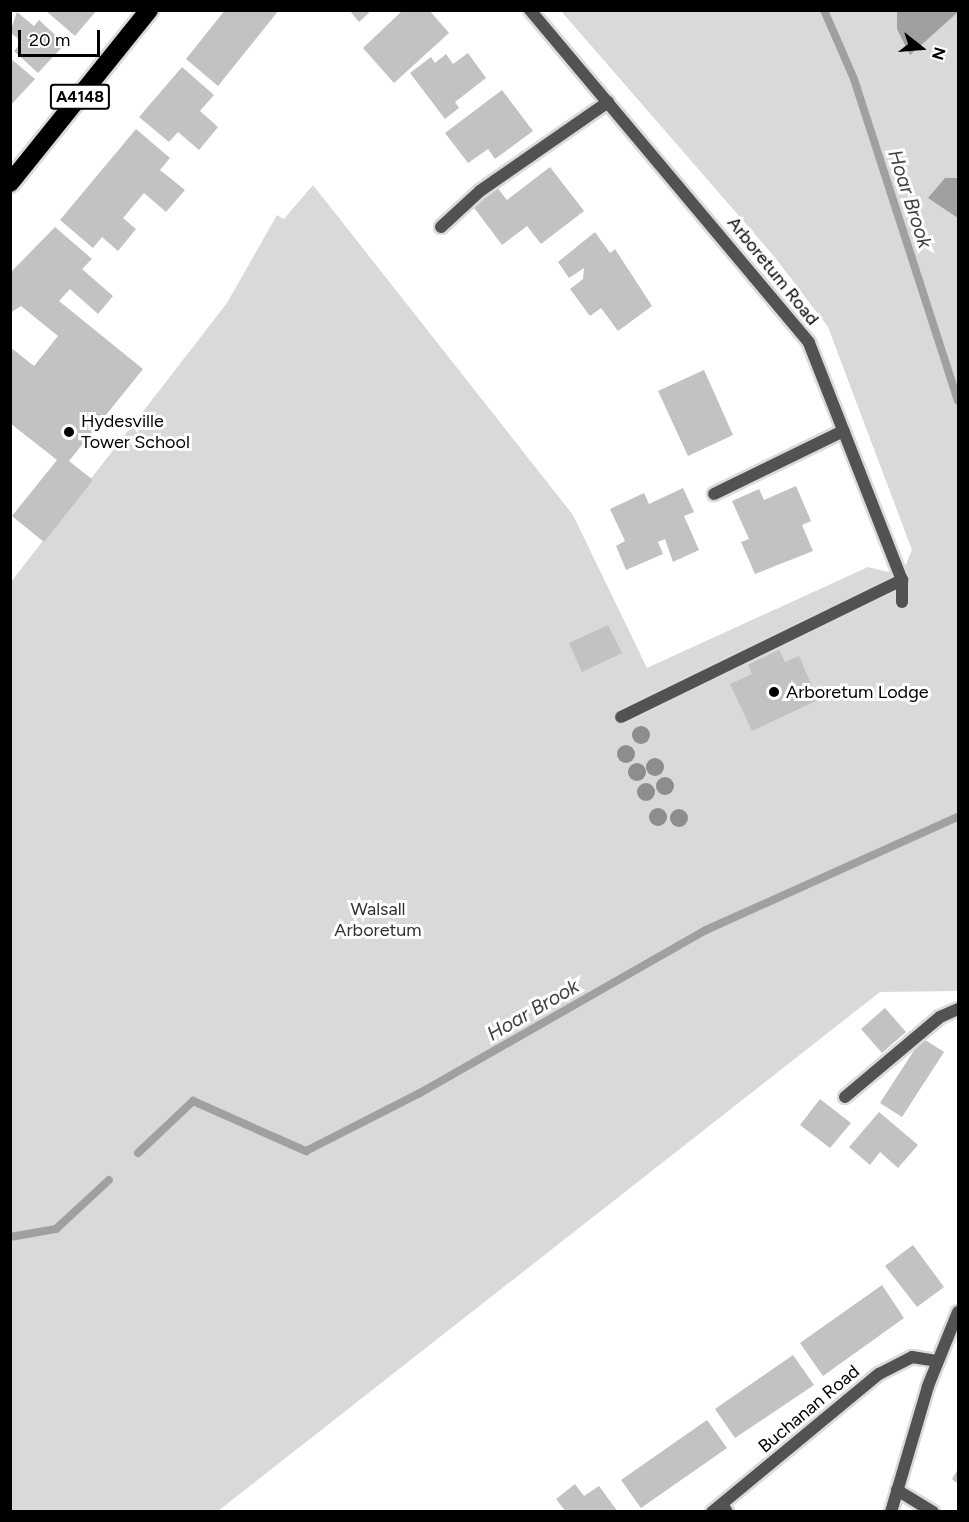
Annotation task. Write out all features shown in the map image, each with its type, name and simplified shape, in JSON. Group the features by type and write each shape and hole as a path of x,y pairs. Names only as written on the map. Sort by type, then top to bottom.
{"highway":[{"name":"A4148","path":"10,183 149,10"}],"street":[{"name":"Arboretum Road","path":"530,10 791,318 809,344 902,580 902,602"},
{"path":"441,227 480,191 608,102"},
{"path":"714,494 843,431"},
{"path":"621,717 902,580"},
{"path":"845,1097 940,1017 958,1009"},
{"path":"891,1512 928,1386 958,1312"},
{"name":"Buchanan Road","path":"721,1509 879,1374 912,1357 938,1361"},
{"path":"897,1490 933,1512"}],"green space":[{"name":"Walsall Arboretum","path":"561,11 958,11 958,991 880,992 218,1511 11,1512 11,582 227,303 277,215 284,219 313,185 573,515 647,668 868,567 888,572 906,564 912,550 828,327 773,255"}],"shaded area":[{"path":"958,10 958,12 910,55 897,29 897,11"},
{"path":"945,178 958,178 958,218 928,198"}],"building":[{"path":"45,10 97,10 75,36"},
{"path":"225,10 279,10 218,86 186,59"},
{"path":"349,10 372,10 359,22"},
{"path":"403,10 429,10 449,33 394,83 363,48"},
{"path":"17,12 34,26 39,20 65,44 38,73 14,51 22,42 10,32"},
{"path":"468,53 486,78 455,102 459,108 445,119 410,73 431,57 435,63 446,54 453,64"},
{"path":"10,58 35,79 10,106"},
{"path":"182,67 214,95 200,111 218,127 199,150 178,132 169,142 139,117"},
{"path":"502,90 533,131 495,159 488,149 468,163 445,133"},
{"path":"136,129 170,158 160,170 185,190 166,212 144,193 123,218 136,229 118,251 102,237 93,248 60,220"},
{"path":"550,167 584,211 541,244 527,226 502,245 472,205 496,186 507,200"},
{"name":"Hydesville Tower School","path":"55,227 92,259 82,269 113,296 98,314 70,289 59,301 143,369 69,461 93,480 44,542 12,516 57,460 10,423 10,347 34,366 58,336 21,306 10,313 10,273"},
{"path":"595,232 610,253 615,249 652,306 618,331 601,308 590,316 570,289 583,279 584,268 569,278 558,262"},
{"path":"704,370 733,435 688,456 658,391"},
{"path":"796,486 811,521 802,525 813,551 755,574 741,542 749,539 732,501 759,489 764,500"},
{"path":"683,488 694,512 684,516 699,550 673,562 665,539 658,542 663,554 626,570 616,546 625,541 610,509 644,493 649,504"},
{"path":"608,625 622,653 582,672 569,643"},
{"name":"Arboretum Lodge","path":"779,650 785,662 799,656 818,700 752,731 730,684 752,674 748,664"},
{"path":"885,1008 906,1032 882,1053 861,1029"},
{"path":"922,1038 944,1052 902,1117 880,1103"},
{"path":"820,1099 851,1123 830,1148 800,1125"},
{"path":"879,1112 918,1145 898,1168 880,1152 870,1165 849,1147"},
{"path":"913,1245 944,1287 917,1307 885,1266"},
{"path":"882,1285 904,1318 823,1376 800,1343"},
{"path":"793,1355 814,1385 735,1438 715,1409"},
{"path":"707,1420 727,1448 641,1508 621,1480"},
{"path":"958,1469 958,1484 952,1479"},
{"path":"575,1484 584,1496 599,1486 618,1512 566,1512 556,1499"}],"waterway":[{"name":"Hoar Brook","path":"824,10 854,79 958,401"},
{"name":"Hoar Brook","path":"138,1153 193,1101 306,1151 420,1093 706,930 958,817"},
{"name":"Hoar Brook","path":"10,1237 56,1229 109,1180"}],"place":[{"name":"Hydesville Tower School","path":"69,432"},
{"name":"Arboretum Lodge","path":"774,692"}]}
